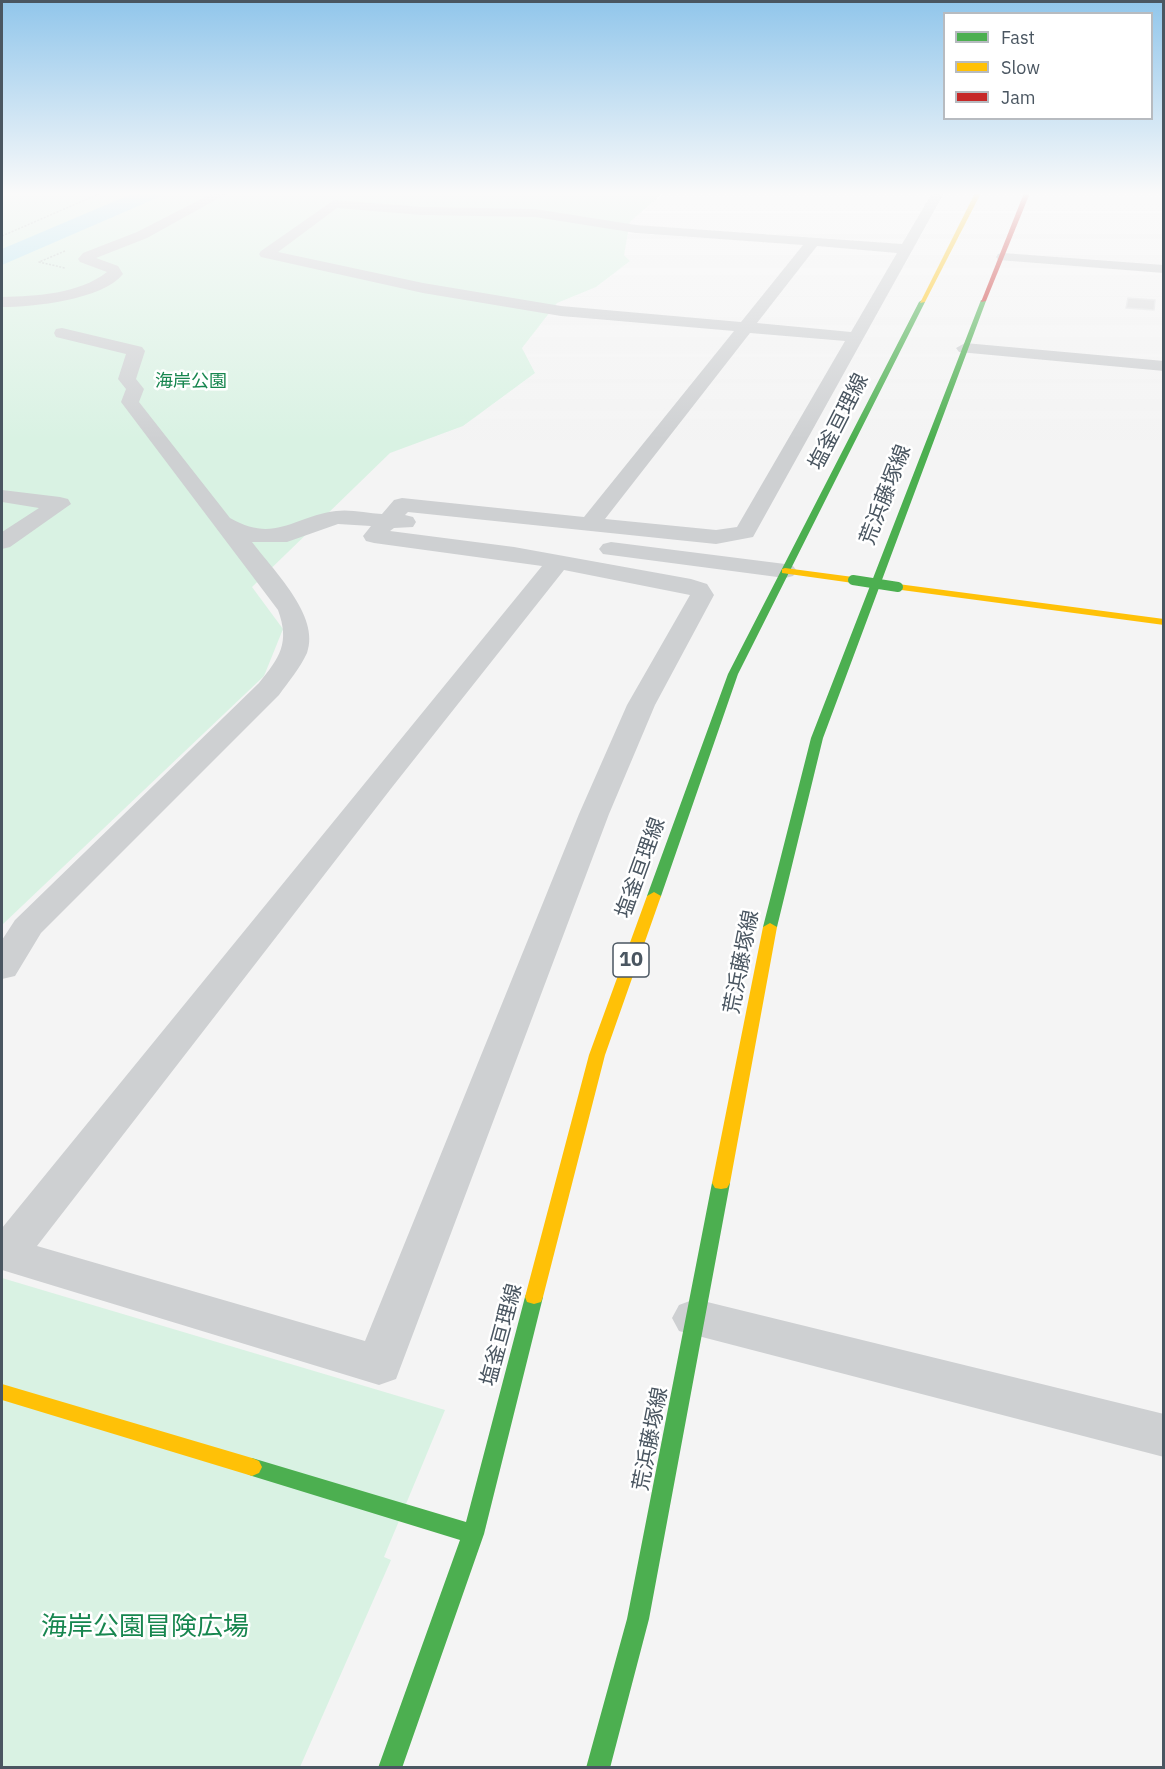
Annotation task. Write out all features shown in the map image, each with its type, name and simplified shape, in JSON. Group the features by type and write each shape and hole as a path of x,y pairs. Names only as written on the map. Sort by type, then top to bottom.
{"street":[{"path":"2,302 45,300 107,280 114,276"},
{"path":"366,276 423,288 561,311 854,337"},
{"path":"588,526 786,276"},
{"path":"558,562 4,1253 379,1365 594,814 641,705 702,595 698,589 691,586 558,562 374,536 402,505 588,526 716,537 745,532 890,276"},
{"name":"塩釜亘理線","path":"390,1767 473,1534 597,1055 733,674 936,276"},
{"name":"荒浜藤塚線","path":"598,1767 638,1619 775,902 817,738 861,617 995,276"},
{"path":"62,333 136,351 127,379 135,389 130,402 222,523 252,535 287,535 322,520 338,517 388,520 1164,622"},
{"path":"965,348 1164,366"},
{"path":"2,496 60,504 2,542"},
{"path":"2,968 27,927 269,689 287,666 295,650 297,628 290,609 230,527"},
{"path":"695,1318 1164,1436"},
{"path":"2,1392 473,1534"}],"green space":[{"name":"海岸公園","path":"2,276 611,276 596,287 557,303 522,348 535,373 463,426 390,453 252,587 283,629 264,676 2,925"},
{"name":"海岸公園冒険広場","path":"2,1278 445,1410 384,1557 391,1560 300,1767 2,1767"}],"building":[{"path":"1128,298 1155,300 1154,310 1126,308"}],"traffic: fast":[{"path":"770,927 817,738 983,301"},
{"path":"654,896 733,674 922,302"},
{"path":"853,580 898,587"},
{"path":"598,1768 638,1619 721,1183"},
{"path":"390,1768 473,1534 534,1297"},
{"path":"252,1467 473,1534"}],"traffic: slow":[{"path":"922,302 936,276"},
{"path":"785,571 853,580"},
{"path":"898,587 1164,622"},
{"path":"534,1297 597,1055 654,896"},
{"path":"721,1183 770,927"},
{"path":"2,1392 252,1467"}],"traffic: jam":[{"path":"983,301 993,276"}]}
